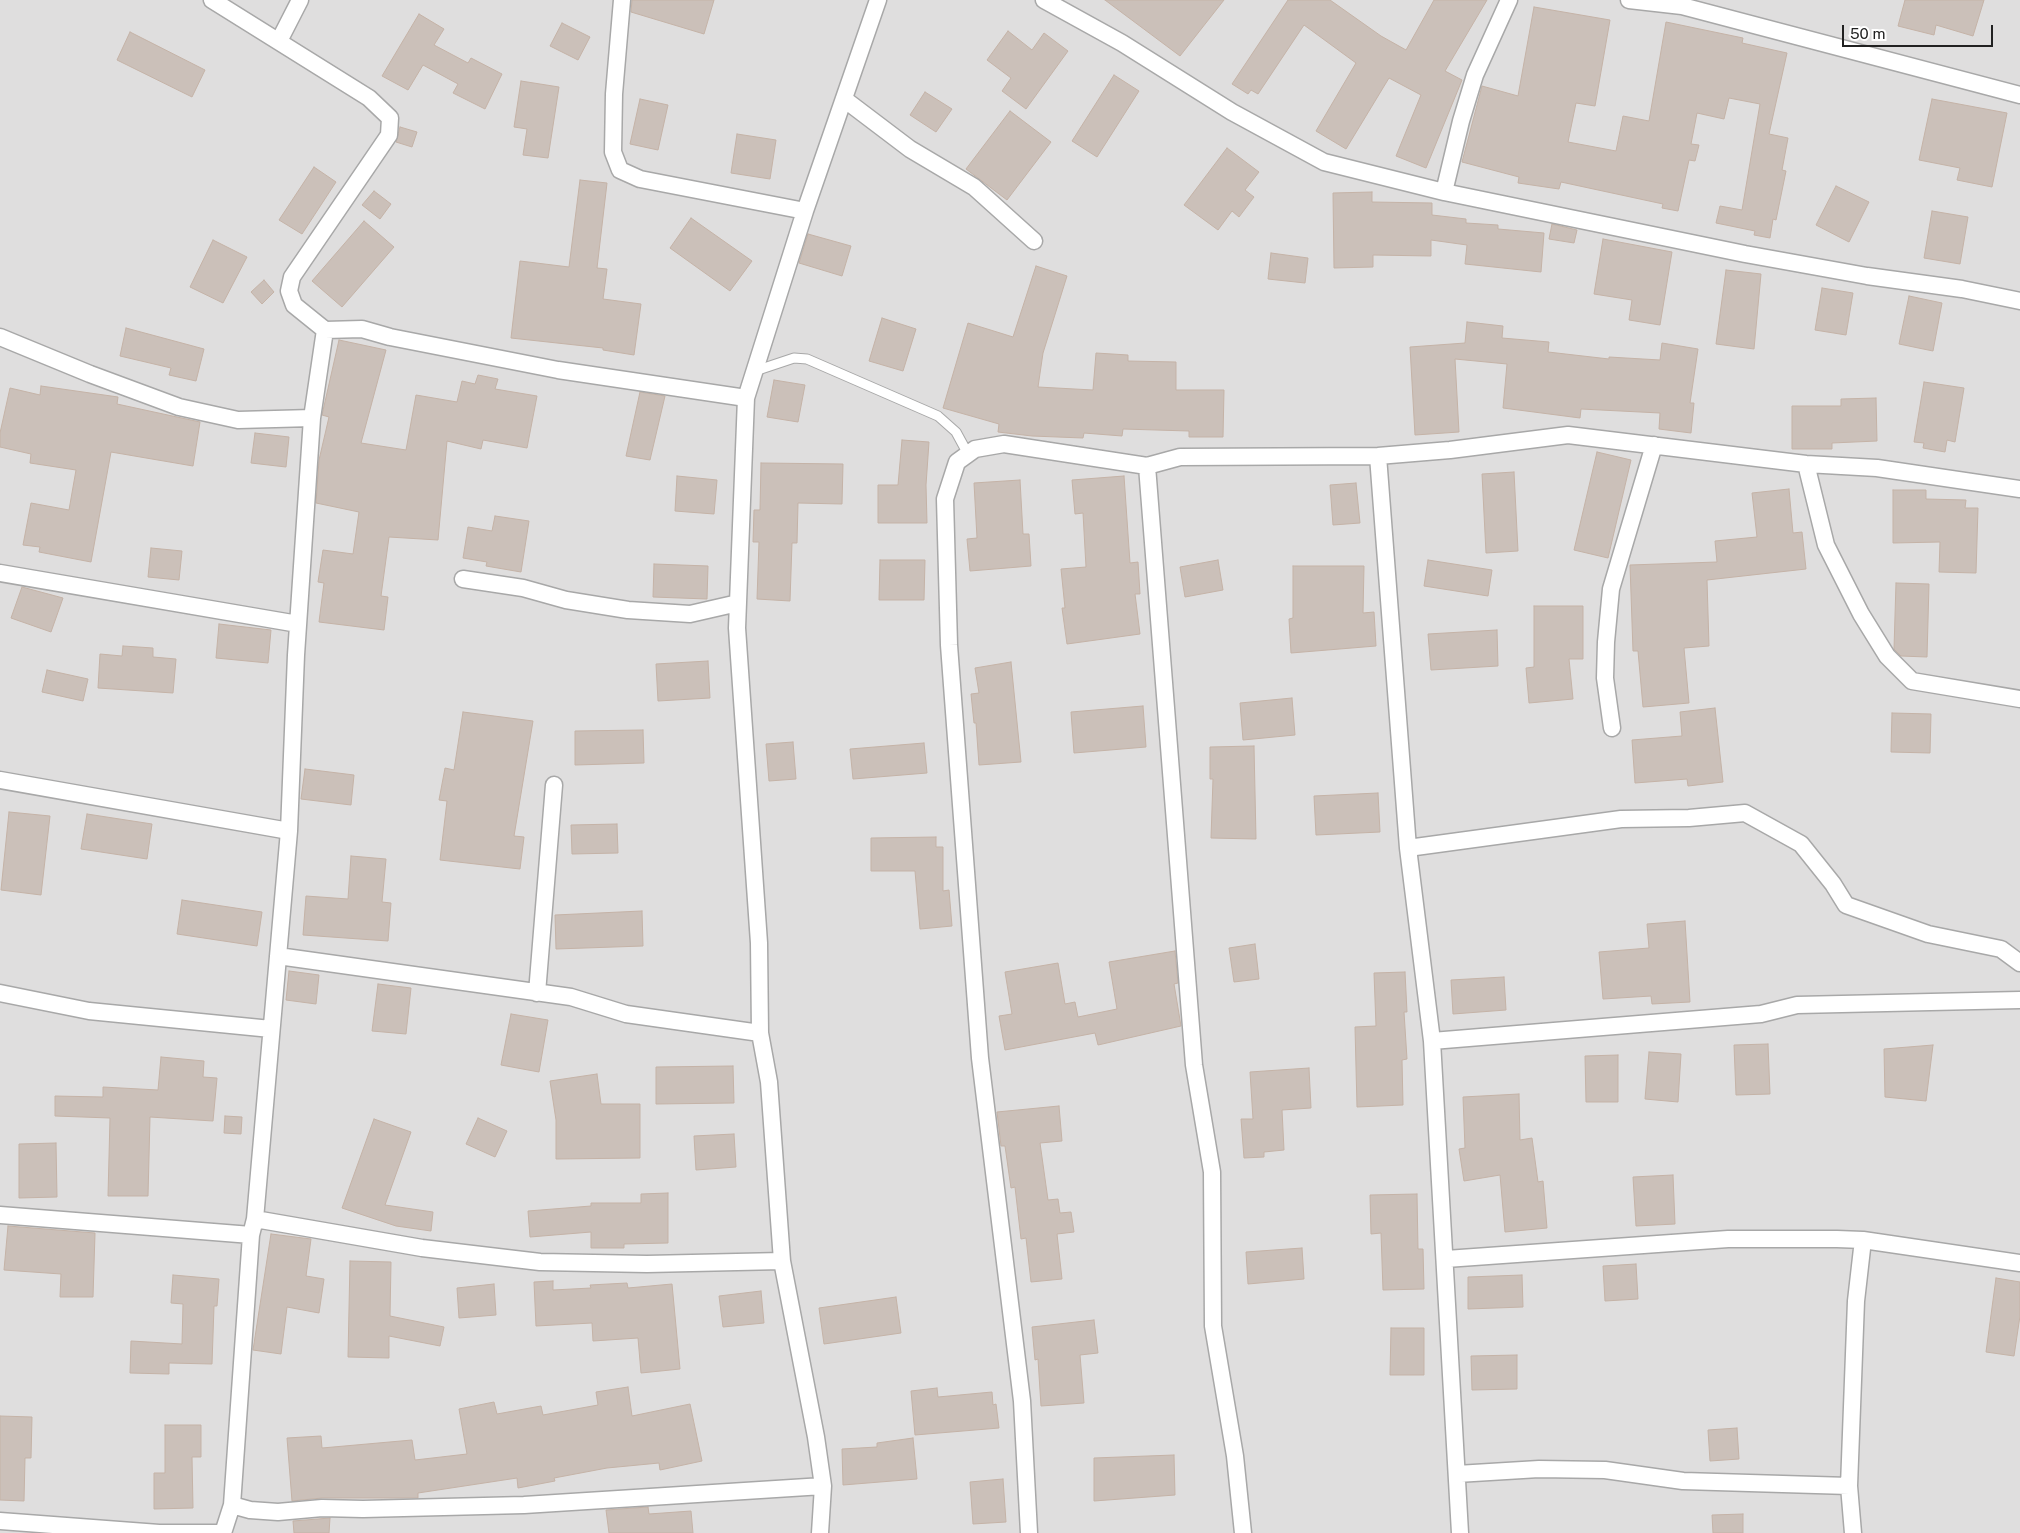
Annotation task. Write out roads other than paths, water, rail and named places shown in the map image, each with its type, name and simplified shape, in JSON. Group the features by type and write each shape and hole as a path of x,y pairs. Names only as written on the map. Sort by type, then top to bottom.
{"street":[{"path":"212,0 279,40 369,98 390,118 389,135 292,277 289,291 294,305 325,330 362,329 390,337 558,370 746,398"},
{"path":"279,40 300,0"},
{"path":"622,0 614,94 613,152 620,170 640,179 805,211"},
{"path":"820,1533 822,1486 816,1437 782,1261 769,1082 760,1033 759,943 736,628 746,398 805,211 878,0"},
{"path":"1044,0 1122,42 1232,112 1324,162 1444,192 1745,254 1867,276 1962,289 2020,301"},
{"path":"1444,192 1461,121 1475,75 1509,0"},
{"path":"1629,0 1682,6 2020,95"},
{"path":"844,99 910,149 974,187 1034,241"},
{"path":"0,1521 88,1530 223,1533 232,1505 253,1227 289,831 298,624 312,418 325,330"},
{"path":"0,337 90,374 179,407 238,420 312,418"},
{"path":"1030,1533 1022,1401 980,1058 949,645 945,499 957,462 975,449 1004,444 1147,466 1180,457 1378,456 1568,435 1806,464 1877,468 2020,489"},
{"path":"1612,728 1605,678 1611,589 1654,445"},
{"path":"1378,456 1408,848 1432,1041 1446,1259 1460,1533"},
{"path":"1806,464 1826,545 1861,614 1887,656 1912,681 2020,699"},
{"path":"1147,466 1194,1065 1212,1172 1213,1326 1235,1456 1243,1533"},
{"path":"0,573 298,624"},
{"path":"463,579 523,588 566,600 628,610 690,614 738,603"},
{"path":"0,780 289,831"},
{"path":"537,993 554,786"},
{"path":"1408,848 1622,819 1689,818 1745,813 1801,844 1833,884 1846,905 1928,934 2001,949 2020,963"},
{"path":"278,956 572,997 626,1014 760,1033"},
{"path":"0,993 89,1011 271,1029"},
{"path":"1432,1041 1761,1014 1797,1005 2020,1000"},
{"path":"0,1215 253,1227 540,1262 647,1264 782,1261"},
{"path":"1446,1259 1728,1239 1864,1240 2020,1263"},
{"path":"1853,1533 1849,1486 1856,1301 1864,1240"},
{"path":"1458,1474 1539,1469 1605,1470 1682,1481 1849,1486"},
{"path":"232,1505 250,1510 278,1512 322,1508 363,1509 524,1505 822,1486"}],"lane":[{"path":"755,371 794,358 807,359 938,416 956,432 968,454"}]}
